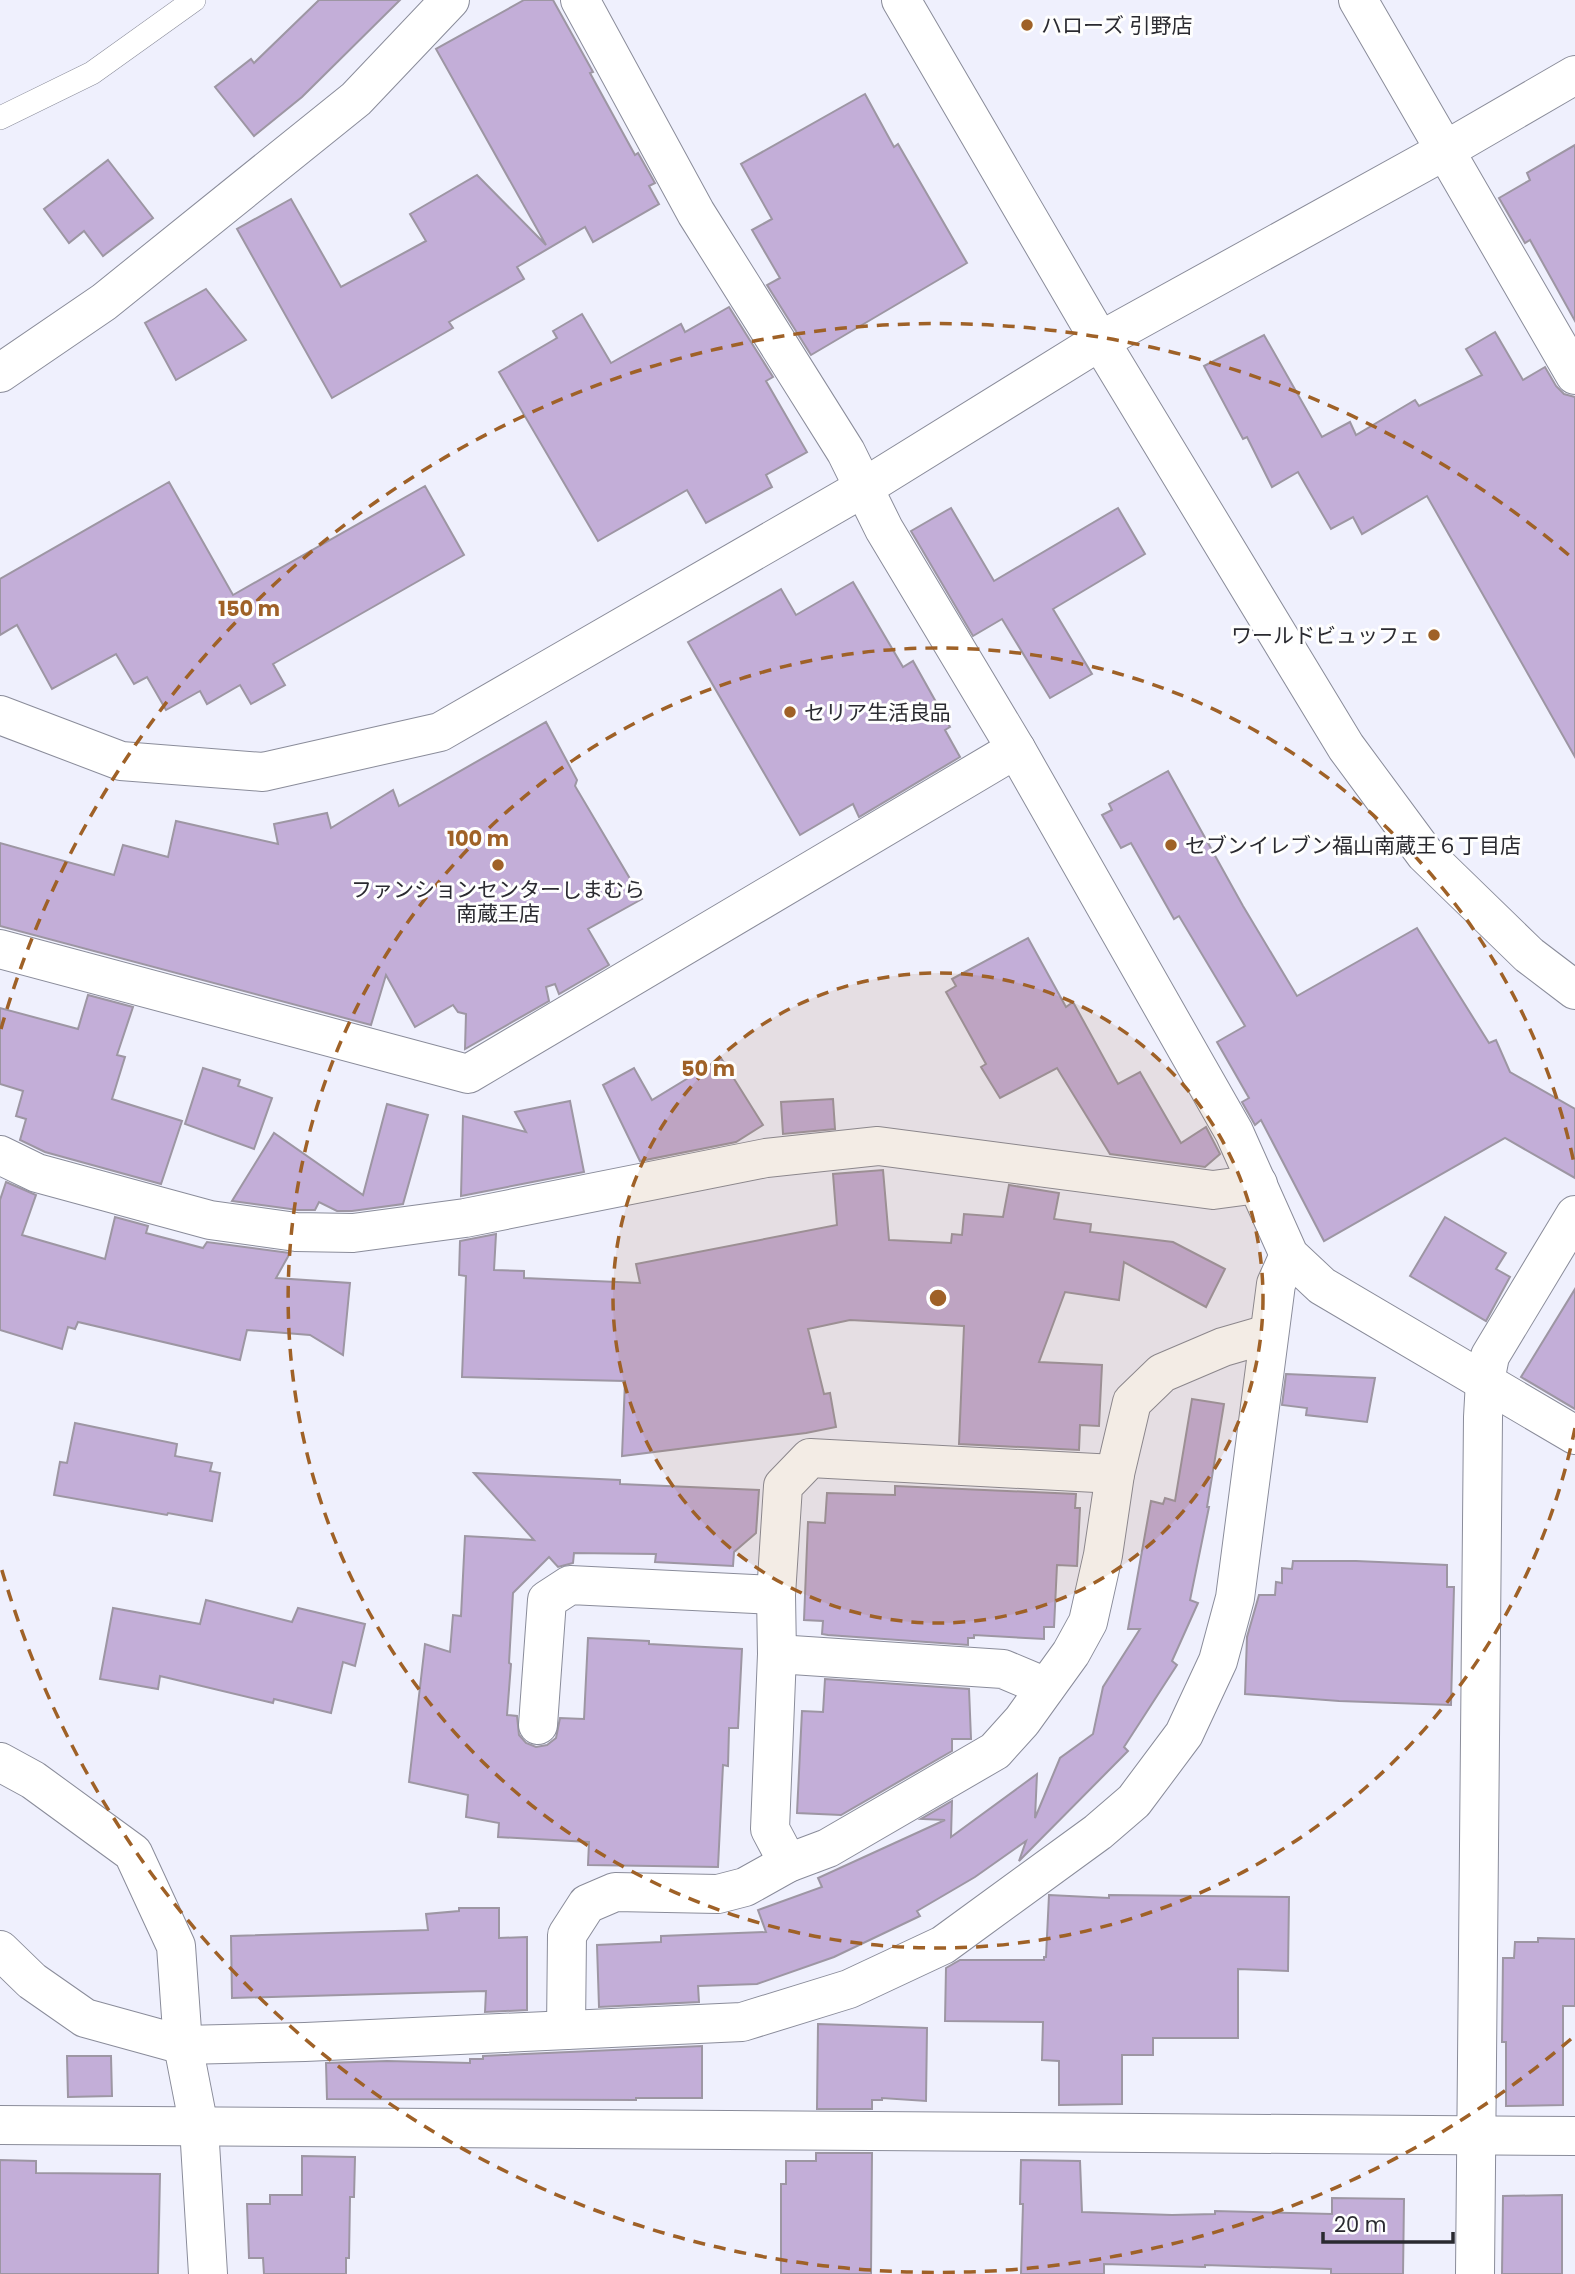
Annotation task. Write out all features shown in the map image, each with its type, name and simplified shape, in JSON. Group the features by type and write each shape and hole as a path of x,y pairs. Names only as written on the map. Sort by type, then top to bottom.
{"street":[{"path":"0,373 104,302 356,99 450,0"},
{"path":"580,0 696,213 846,452 884,529 1016,749 1234,1132 1289,1255 1322,1286 1575,1435"},
{"path":"901,0 1100,341 1346,747 1425,854 1529,955 1575,990"},
{"path":"1357,0 1575,375"},
{"path":"0,715 121,761 262,772 440,732 863,488 1100,341 1444,151 1575,75"},
{"path":"0,949 468,1074 1016,749"},
{"path":"0,1155 37,1173 210,1220 296,1232 353,1233 465,1218 766,1158 878,1146 1213,1190 1258,1184"},
{"path":"1475,2274 1485,1381 1490,1356 1575,1216"},
{"path":"0,1950 32,1981 85,2018 183,2045 742,2022 849,1989 943,1945 1088,1839 1134,1801 1184,1734 1218,1661 1235,1598 1268,1334 1276,1284 1289,1255"},
{"path":"566,2031 567,1935 587,1904 615,1892 718,1894 746,1887 788,1863 828,1848 995,1751 1022,1721 1071,1653 1088,1622 1103,1555 1115,1474 1132,1402 1162,1373 1223,1347 1268,1334"},
{"path":"788,1863 770,1829 777,1654 776,1595 783,1486 810,1458 1115,1474"},
{"path":"538,1726 547,1600 570,1585 776,1595"},
{"path":"777,1654 1003,1669 1046,1686"},
{"path":"0,1762 33,1780 133,1853 176,1946 183,2045 199,2127 208,2274"},
{"path":"0,2125 1575,2136"}],"lane":[{"path":"0,118 92,73 194,0"}],"building":[{"path":"319,0 400,0 302,97 254,136 215,87 251,59 254,63"},
{"path":"524,0 553,0 635,155 638,153 655,183 649,186 659,204 593,242 585,227 517,267 524,279 449,322 453,328 332,398 237,229 291,199 341,287 426,241 410,214 477,175 546,245 436,49"},
{"path":"865,94 894,147 898,144 967,263 811,355 767,285 780,278 752,230 772,219 741,164"},
{"path":"1575,145 1575,321 1530,240 1525,243 1499,198 1530,180 1527,173"},
{"path":"108,160 153,218 103,256 84,231 69,243 44,209"},
{"path":"206,289 246,340 176,380 145,323"},
{"path":"729,307 773,377 766,381 807,452 766,475 772,487 706,523 687,490 598,541 499,372 557,338 553,331 582,314 611,363 681,324 685,332"},
{"path":"1495,332 1523,380 1545,367 1564,394 1575,397 1575,757 1427,496 1362,534 1353,517 1331,529 1298,472 1272,487 1247,437 1243,439 1204,366 1264,335 1322,437 1350,422 1356,435 1415,400 1419,406 1482,375 1466,349"},
{"path":"169,482 233,595 425,486 464,555 273,664 285,685 251,704 240,685 207,704 200,691 166,710 147,677 134,684 116,654 52,689 17,625 0,635 0,579"},
{"path":"951,508 994,581 1118,508 1145,554 1053,609 1092,674 1050,698 1002,619 973,636 911,531"},
{"name":"セリア生活良品","path":"853,582 903,667 913,661 950,727 945,730 960,757 859,817 853,804 800,835 688,642 781,589 796,615"},
{"path":"546,722 577,780 575,786 642,899 588,929 609,965 559,994 555,984 546,987 549,1001 465,1049 466,1014 458,1012 453,1005 415,1027 386,975 371,1025 0,926 0,843 114,875 123,845 168,857 176,821 278,844 274,824 327,813 331,828 393,790 399,806"},
{"path":"1168,771 1297,996 1417,928 1489,1043 1496,1040 1510,1072 1575,1109 1575,1178 1505,1138 1324,1241 1261,1120 1255,1125 1242,1102 1249,1098 1217,1042 1245,1026 1179,916 1174,919 1131,843 1121,848 1102,815 1112,810 1109,804"},
{"path":"1028,938 1066,1007 1073,1002 1118,1084 1140,1072 1181,1143 1206,1127 1220,1154 1205,1167 1110,1154 1057,1068 1000,1098 981,1067 986,1064 946,992 956,986 952,979"},
{"path":"88,995 133,1007 117,1055 125,1057 112,1099 182,1121 161,1184 45,1152 20,1140 26,1119 16,1116 23,1091 0,1084 0,1008 78,1029"},
{"path":"721,1058 763,1125 736,1142 640,1161 603,1085 634,1068 652,1100"},
{"path":"203,1068 240,1080 238,1086 272,1098 254,1149 185,1124"},
{"path":"833,1099 835,1129 783,1134 781,1102"},
{"path":"570,1101 584,1172 461,1196 463,1116 526,1132 515,1112"},
{"path":"387,1104 428,1115 403,1204 337,1211 319,1202 315,1210 298,1210 232,1201 274,1133 363,1195"},
{"path":"883,1170 889,1240 951,1243 952,1234 962,1235 964,1214 1003,1217 1009,1185 1059,1193 1054,1219 1091,1224 1090,1232 1173,1242 1225,1269 1206,1307 1124,1262 1119,1300 1065,1292 1039,1362 1102,1365 1099,1426 1080,1425 1079,1450 959,1444 964,1326 850,1320 808,1329 824,1394 830,1393 836,1427 622,1456 625,1381 462,1377 466,1276 459,1275 460,1241 496,1234 494,1270 524,1271 524,1278 640,1283 636,1264 837,1225 833,1174"},
{"path":"6,1182 36,1195 22,1235 105,1259 115,1217 148,1226 146,1233 203,1248 207,1242 290,1253 276,1278 350,1283 343,1355 310,1335 247,1330 240,1360 78,1322 75,1329 68,1327 62,1349 0,1330 0,1200"},
{"path":"1445,1217 1506,1253 1496,1269 1510,1277 1486,1321 1410,1276"},
{"path":"1575,1289 1575,1409 1521,1377"},
{"path":"1286,1374 1375,1378 1367,1422 1306,1415 1307,1408 1282,1405"},
{"path":"1192,1399 1224,1404 1209,1507 1190,1600 1198,1603 1172,1661 1177,1665 1124,1747 1128,1751 1019,1861 1026,1841 975,1877 917,1911 920,1916 834,1957 757,1984 698,1986 699,2002 599,2007 597,1945 661,1942 661,1936 766,1932 758,1910 822,1887 818,1878 945,1820 921,1819 952,1801 951,1837 1037,1774 1035,1818 1060,1758 1093,1734 1103,1687 1140,1629 1128,1629 1151,1501 1163,1504 1165,1498 1175,1501"},
{"path":"75,1423 177,1444 175,1456 212,1463 210,1471 220,1473 212,1521 54,1495 60,1462 67,1463"},
{"path":"474,1473 620,1480 620,1484 759,1490 756,1533 734,1552 733,1566 655,1562 656,1554 574,1553 573,1563 558,1567 549,1557 513,1593 507,1715 517,1716 519,1735 526,1743 536,1747 547,1745 556,1738 560,1718 584,1719 588,1638 742,1649 738,1728 729,1728 728,1766 723,1765 718,1867 588,1865 589,1842 498,1837 499,1823 466,1817 468,1795 409,1782 425,1644 450,1652 453,1615 461,1616 465,1536 534,1540"},
{"path":"895,1486 1076,1494 1075,1508 1080,1508 1077,1566 1057,1565 1054,1627 1044,1627 1044,1639 974,1635 974,1638 968,1638 968,1645 828,1635 822,1634 823,1621 804,1620 808,1522 825,1523 827,1493 895,1495"},
{"path":"1293,1561 1447,1565 1447,1587 1454,1587 1451,1705 1245,1694 1247,1637 1259,1595 1275,1595 1276,1582 1282,1583 1282,1568 1292,1569"},
{"path":"206,1600 292,1622 298,1608 365,1624 355,1666 343,1662 331,1713 274,1699 273,1703 160,1676 158,1689 100,1679 113,1608 200,1624"},
{"path":"825,1679 969,1689 971,1739 952,1739 952,1751 841,1815 797,1813 802,1711 823,1712"},
{"path":"1049,1895 1109,1898 1109,1895 1289,1897 1288,1971 1238,1969 1238,2038 1153,2038 1153,2055 1122,2055 1122,2104 1059,2105 1059,2061 1042,2060 1043,2022 945,2021 946,1968 960,1960 1044,1960"},
{"path":"459,1908 499,1908 499,1938 527,1937 527,2010 485,2012 486,1991 232,1998 231,1936 428,1930 426,1914 459,1911"},
{"path":"1538,1938 1575,1939 1575,2006 1563,2006 1563,2105 1506,2106 1506,2042 1502,2042 1503,1958 1514,1958 1515,1942 1538,1942"},
{"path":"818,2024 927,2028 926,2101 882,2098 872,2100 872,2109 817,2109"},
{"path":"702,2046 702,2098 327,2099 326,2063 470,2063 470,2059 483,2059 483,2056"},
{"path":"67,2056 111,2056 112,2096 68,2097"},
{"path":"816,2153 872,2153 871,2274 781,2274 781,2184 786,2184 786,2161 816,2161"},
{"path":"302,2156 355,2157 346,2274 264,2274 263,2258 249,2258 247,2204 270,2204 270,2195 302,2195"},
{"path":"0,2160 36,2161 36,2173 160,2174 158,2274 0,2274"},
{"path":"1021,2160 1080,2161 1082,2212 1172,2215 1215,2214 1215,2211 1332,2214 1332,2198 1404,2199 1403,2274 1331,2274 1331,2269 1104,2264 1104,2274 1021,2274"},
{"path":"1562,2195 1562,2274 1502,2274 1503,2196"}],"place":[{"name":"ハローズ 引野店","path":"1027,25"},
{"name":"ワールドビュッフェ","path":"1434,635"},
{"name":"セリア生活良品","path":"790,712"},
{"name":"セブンイレブン福山南蔵王６丁目店","path":"1171,845"},
{"name":"ファンションセンターしまむら 南蔵王店","path":"498,865"}]}
